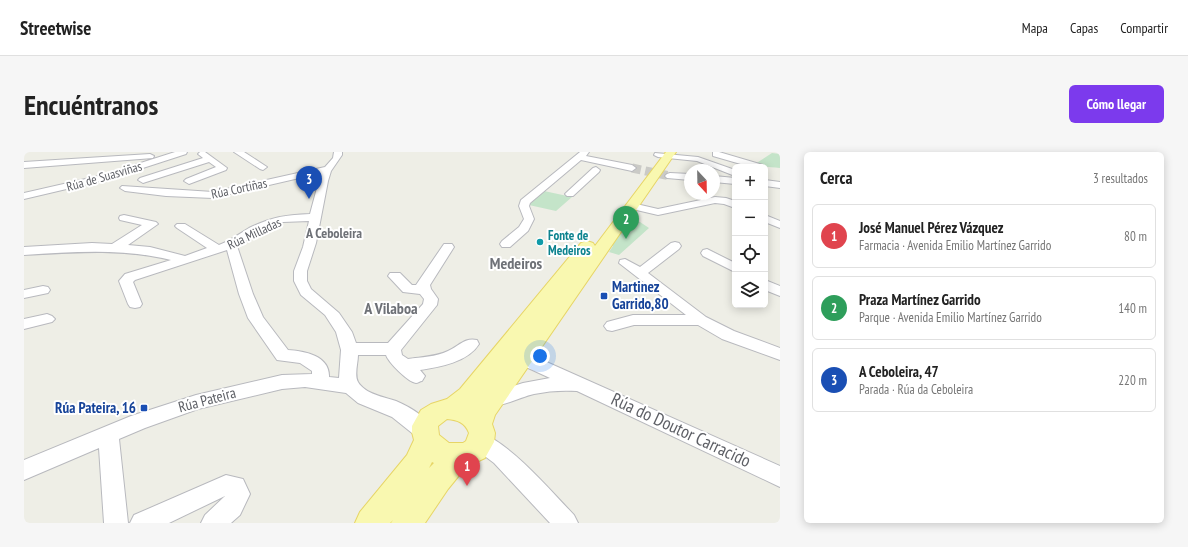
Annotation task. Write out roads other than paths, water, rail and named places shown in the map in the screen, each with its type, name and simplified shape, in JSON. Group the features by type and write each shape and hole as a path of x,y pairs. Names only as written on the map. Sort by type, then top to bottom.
{"main road":[{"path":"407,523 443,474 473,441 484,411 528,359 632,206 664,154"},
{"path":"371,523 417,464 436,423 469,396 664,154"},
{"path":"436,423 468,413 473,441"},
{"path":"436,423 432,447 440,453 449,456 473,441"}],"street":[{"path":"24,165 115,160 182,152"},
{"name":"Rúa de Suasviñas","path":"24,196 106,177 182,152"},
{"path":"189,181 224,168 196,152"},
{"path":"238,152 263,167"},
{"path":"342,152 328,169 320,189 311,241 300,275 301,282 310,296 335,318 344,332 349,349 348,378 352,387"},
{"path":"698,159 719,153 751,164"},
{"path":"506,244 524,229 529,219 524,206 525,202 564,178 583,154 632,168"},
{"path":"664,154 698,159 732,172"},
{"path":"143,180 210,159"},
{"name":"Rúa Cortiñas","path":"125,188 213,195 296,175 328,169"},
{"path":"570,194 596,170"},
{"path":"670,176 684,177"},
{"path":"564,178 583,182"},
{"path":"720,180 732,181"},
{"path":"632,206 658,212 715,200 732,201"},
{"name":"Rúa Milladas","path":"135,304 126,281 130,277 224,247 253,231 276,221 287,218 314,217"},
{"path":"116,248 152,224 124,218"},
{"name":"Rúa Milladas","path":"181,226 224,247"},
{"path":"640,273 675,246"},
{"name":"Rúa Milladas","path":"24,251 92,247 116,248 150,251 178,259 187,259"},
{"path":"224,247 256,318 283,356 304,356 321,369 320,382"},
{"path":"392,350 430,305 431,299 424,290 423,285 448,247"},
{"path":"708,253 732,266"},
{"path":"625,263 681,303 701,320 728,335 780,354"},
{"path":"394,276 408,288 424,290"},
{"path":"768,286 780,292"},
{"path":"24,294 43,290"},
{"path":"24,324 47,319"},
{"path":"612,326 632,320 701,320"},
{"path":"392,350 394,358 410,371 443,360 463,351 470,344"},
{"path":"349,349 392,350"},
{"path":"493,366 528,359"},
{"name":"Rúa do Doutor Carracido","path":"528,359 780,477"},
{"name":"Rúa Pateira","path":"24,470 108,434 165,412 196,402 282,382 306,380 352,387 357,393 368,399 395,409 409,418 436,423"},
{"path":"492,400 511,393 555,384 580,384"},
{"path":"108,434 116,523"},
{"path":"473,441 501,456 566,523"},
{"path":"142,523 226,485 235,486 239,494 232,507 213,523"}],"tunnel":[{"path":"632,168 670,176"}],"place":[{"name":"A Ceboleira, 47","path":"309,199"},
{"name":"Praza Martínez Garrido","path":"626,239"},
{"name":"Fonte de Medeiros","path":"540,242"},
{"name":"Martinez Garrido,80","path":"604,296"},
{"name":"Rúa Pateira, 16","path":"144,408"},
{"name":"José Manuel Pérez Vázquez","path":"467,486"}],"district":[{"name":"A Ceboleira","path":"334,233"},
{"name":"Medeiros","path":"516,263"},
{"name":"A Vilaboa","path":"391,308"}]}
